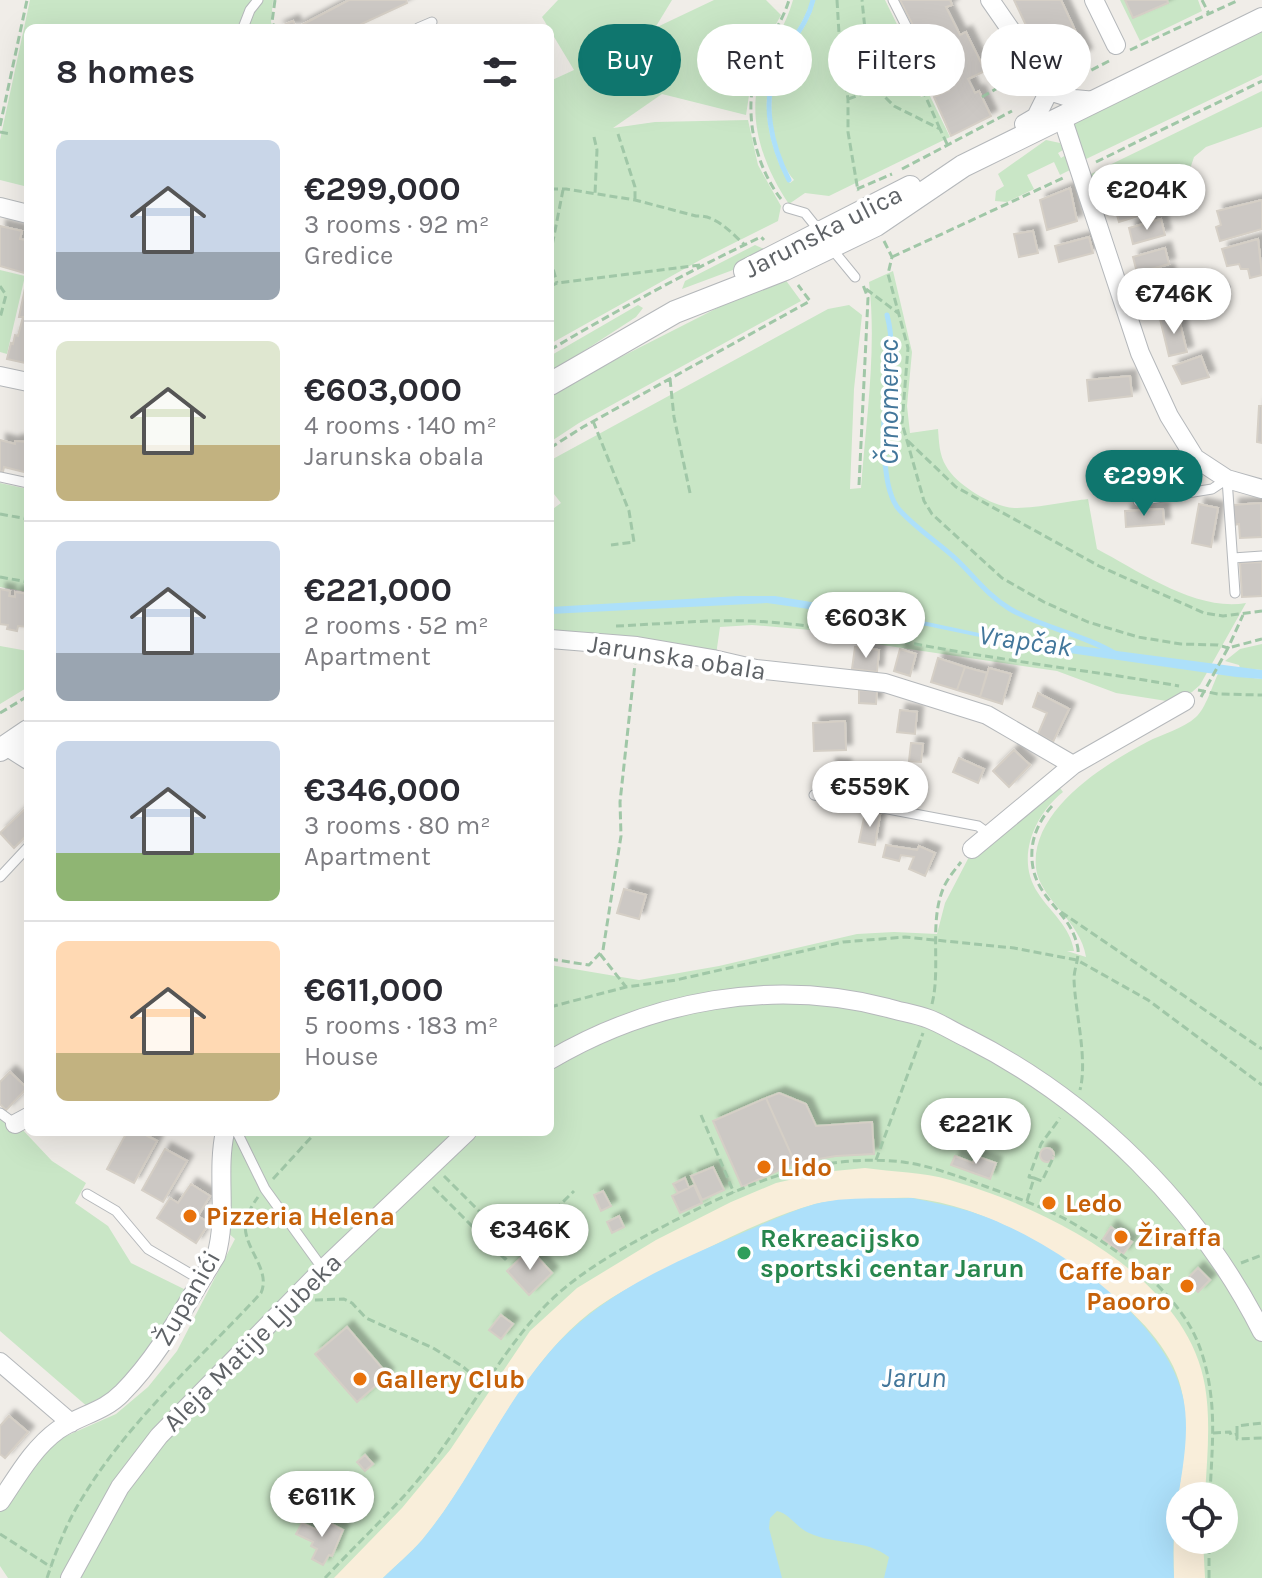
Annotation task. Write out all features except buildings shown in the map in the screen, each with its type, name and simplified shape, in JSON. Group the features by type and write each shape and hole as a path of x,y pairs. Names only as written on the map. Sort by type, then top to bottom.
{"street":[{"path":"990,0 1007,24"},
{"path":"1094,0 1115,54"},
{"name":"Jarunska ulica","path":"554,382 592,359 612,340 648,315 692,292 890,216 963,166 1262,19"},
{"path":"1020,117 1036,117 1050,96"},
{"path":"1068,96 1096,101"},
{"name":"Jarunska ulica","path":"825,240 1020,117 1062,117"},
{"path":"1062,117 1140,353 1169,416 1195,458 1227,479 1262,489"},
{"path":"0,207 24,213"},
{"path":"0,376 24,381"},
{"name":"Jarunska obala","path":"554,639 637,646 770,671 885,683 987,715 1073,765"},
{"path":"972,849 1073,765 1190,694"},
{"path":"2,746 24,733"},
{"path":"2,746 24,758"},
{"path":"554,1058 598,1034 654,1012 717,999 765,994 843,998 929,1019 1007,1058 1079,1108 1145,1169 1198,1231 1227,1272 1262,1332"},
{"name":"Županići","path":"0,1502 35,1453 57,1431 108,1405 147,1367 216,1256 221,1241 221,1157 224,1136"},
{"name":"Aleja Matije Ljubeka","path":"70,1578 120,1487 159,1436 323,1269 463,1136"},
{"path":"0,1362 71,1423"}],"lane":[{"path":"245,24 258,0"},
{"path":"893,0 905,24"},
{"path":"427,24 432,22"},
{"path":"788,208 805,213 855,277"},
{"path":"1127,314 1225,287"},
{"path":"0,477 24,482"},
{"path":"1138,501 1212,489 1227,479 1235,593"},
{"path":"1233,558 1262,556"},
{"path":"814,795 969,824 989,834"},
{"path":"0,877 24,851"},
{"path":"239,1136 265,1189 323,1269"},
{"path":"87,1194 116,1211 148,1249 201,1280"}],"path":[{"path":"0,126 27,0"},
{"path":"273,24 275,0"},
{"path":"788,208 775,192 761,163 751,115 758,66 789,0"},
{"path":"837,0 840,50 848,99 848,132 857,189 948,145 1020,117"},
{"path":"862,0 864,24"},
{"path":"1202,0 1209,14"},
{"path":"1091,68 1115,54 1239,0"},
{"path":"1089,165 1262,81"},
{"path":"848,99 857,96"},
{"path":"884,96 894,106 940,129"},
{"path":"925,96 948,145"},
{"path":"0,132 11,134"},
{"path":"618,134 635,187 635,200"},
{"path":"594,137 597,150 595,194"},
{"path":"892,257 1071,174"},
{"path":"554,189 635,200 716,219 745,245"},
{"path":"554,232 563,189"},
{"path":"880,233 892,257 888,274 908,348 902,405 906,439 924,501 932,514 1002,578 1088,622 1125,633 1181,644 1218,645 1226,650 1262,639"},
{"path":"554,348 703,264 761,237"},
{"path":"554,284 703,264"},
{"path":"554,272 557,283"},
{"path":"855,277 898,314"},
{"path":"554,445 810,301 796,283"},
{"path":"0,318 6,295 1,289"},
{"path":"859,485 866,289"},
{"path":"670,379 674,417 690,493"},
{"path":"593,421 629,511 634,542 611,545"},
{"path":"906,439 956,487 1099,566 1204,613 1223,616 1262,611"},
{"path":"0,514 24,518"},
{"path":"0,577 24,581"},
{"path":"1190,694 1205,689 1243,615"},
{"path":"615,626 732,620 769,622 1078,668 1190,694 1205,689 1218,694 1262,695"},
{"path":"554,960 589,965 603,950 616,867 637,646"},
{"path":"0,713 24,698"},
{"path":"1058,801 1038,826 1031,862 1038,886 1058,910 1078,947 1074,977 1079,1010 1081,1088"},
{"path":"931,1008 937,977 940,897 944,886 972,849"},
{"path":"1058,910 1262,1049"},
{"path":"554,1006 626,987 676,980 843,942 905,937 1014,948 1077,960 1148,1000 1262,1085"},
{"path":"600,954 626,987"},
{"path":"876,1160 926,1026"},
{"path":"1054,1156 1042,1181 1029,1177 1041,1144 1065,1111"},
{"path":"701,1115 734,1193"},
{"path":"271,1182 312,1136"},
{"path":"325,1578 418,1482 520,1334 548,1303 579,1277 657,1230 734,1193 789,1171 830,1162 905,1162 946,1172 1027,1201 1045,1208 1106,1245 1159,1288 1188,1322 1200,1347 1213,1433 1211,1482"},
{"path":"428,1170 516,1248"},
{"path":"428,1170 505,1259 574,1191"},
{"path":"1027,1201 1034,1178"},
{"path":"47,1578 65,1529 81,1499 119,1445 158,1399 261,1293 265,1278 249,1244 245,1223 258,1197"},
{"path":"1227,1272 1262,1255"},
{"path":"307,1300 344,1299 366,1318 433,1348 485,1385"},
{"path":"220,1338 226,1345"},
{"path":"1262,1423 1237,1426 1237,1439 1262,1438"},
{"path":"1213,1433 1230,1432 1231,1435 1237,1432"},
{"path":"0,1534 51,1567"},
{"path":"1209,1554 1209,1578"}],"green space":[{"path":"30,0 273,0 272,24 25,24"},
{"path":"558,0 672,0 657,24 578,24 578,96 659,96 613,128 655,122 748,120 758,165 781,206 778,221 702,259 554,342 554,79 574,70 554,37 554,24 546,24 542,17"},
{"path":"714,0 766,0 781,15 776,24 697,24 697,96 749,96 746,115 670,96 681,96 681,24 663,24"},
{"path":"793,0 811,0 801,24 784,24"},
{"path":"815,0 885,0 897,24 828,24 828,96 930,96 950,137 829,196 805,193 789,204 764,156 756,96 767,96 771,139 790,183 794,180 775,141 772,96 812,96 812,24 805,24"},
{"path":"1120,0 1125,0 1133,18 1168,3 1167,0 1198,0 1202,11 1140,41"},
{"path":"24,28 24,186 0,180 0,140"},
{"path":"1262,31 1262,75 1084,160 1073,129 1076,121"},
{"path":"1262,91 1262,127 1206,147 1194,157 1190,169 1099,198 1091,174"},
{"path":"1046,140 1060,143 1063,150 1058,153 1061,158 1066,155 1070,170 1060,175 1054,162 1027,175 1034,189 1007,202 995,201 996,191 1004,186 998,174"},
{"path":"755,245 766,250 749,264 682,289 685,281"},
{"path":"0,270 24,276 24,280 7,354 0,352"},
{"path":"893,271 912,352 907,406 910,433 938,429 946,466 964,486 999,505 1015,508 1088,499 1097,549 1188,596 1227,604 1246,603 1200,685 1192,692 1173,702 1116,693 1057,671 822,636 822,631 752,625 720,627 716,655 554,636 554,508 561,503 554,494 554,458 828,309 849,305 862,315 854,389 850,489 861,488 871,359 869,282"},
{"path":"782,275 801,301 554,439 554,391"},
{"path":"638,305 643,308 636,317 554,370 554,354"},
{"path":"0,483 24,488 24,591 0,587"},
{"path":"1262,644 1262,670 1240,668 1225,661 1240,649"},
{"path":"0,646 24,650 24,689 0,704"},
{"name":"Rekreacijsko sportski centar Jarun","path":"1218,674 1262,679 1262,1578 8,1578 0,1566 0,1512 30,1464 48,1444 116,1414 148,1387 177,1351 235,1239 227,1232 230,1136 554,1136 554,966 639,980 719,966 857,934 937,934 945,903 971,853 1056,783 1063,792 1036,825 1028,852 1028,866 1038,893 1069,934 1074,951 1067,951 1086,957 1077,932 1039,880 1037,847 1045,828 1057,809 1091,777 1129,752 1185,725 1200,713"},
{"path":"0,1118 13,1131 20,1127 24,1136 28,1136 52,1161 86,1183 75,1203 108,1226 131,1263 188,1291 133,1370 89,1408 0,1331"}],"sand":[{"path":"865,1168 919,1174 988,1192 1068,1228 1107,1252 1142,1280 1171,1311 1193,1347 1207,1400 1206,1482 1180,1482 1185,1438 1184,1401 1180,1383 1165,1352 1134,1315 1066,1260 1004,1225 936,1202 901,1198 827,1202 785,1214 710,1247 636,1284 580,1321 556,1345 515,1398 462,1484 414,1549 383,1578 334,1578 402,1508 450,1450 530,1331 577,1288 656,1240 731,1202 776,1183 824,1172"},
{"path":"1173,1554 1204,1554 1205,1578 1174,1578"}],"water":[{"name":"Vrapčak","path":"775,596 979,633 1262,670 1262,679 1028,647 927,626 767,603 554,614 554,607"},
{"name":"Jarun","path":"863,1198 912,1198 965,1210 996,1221 1063,1257 1096,1281 1152,1336 1172,1366 1185,1411 1180,1482 1166,1482 1166,1554 1173,1554 1174,1578 884,1578 889,1557 880,1551 819,1537 777,1511 770,1518 769,1528 782,1578 383,1578 418,1545 439,1518 530,1376 568,1333 590,1314 613,1297 663,1269 796,1210 815,1204"}],"waterway":[{"name":"Črnomerec","path":"789,180 773,139 770,94 778,65 807,18 813,0"},
{"name":"Črnomerec","path":"887,315 891,351 883,436 886,474 897,507 1002,604 1023,616 1116,654"}],"place":[{"name":"Lido","path":"764,1167"},
{"name":"Ledo","path":"1049,1203"},
{"name":"Pizzeria Helena","path":"190,1216"},
{"name":"Žiraffa","path":"1121,1237"},
{"name":"Rekreacijsko sportski centar Jarun","path":"744,1253"},
{"name":"Caffe bar Paooro","path":"1187,1286"},
{"name":"Gallery Club","path":"360,1379"}]}
